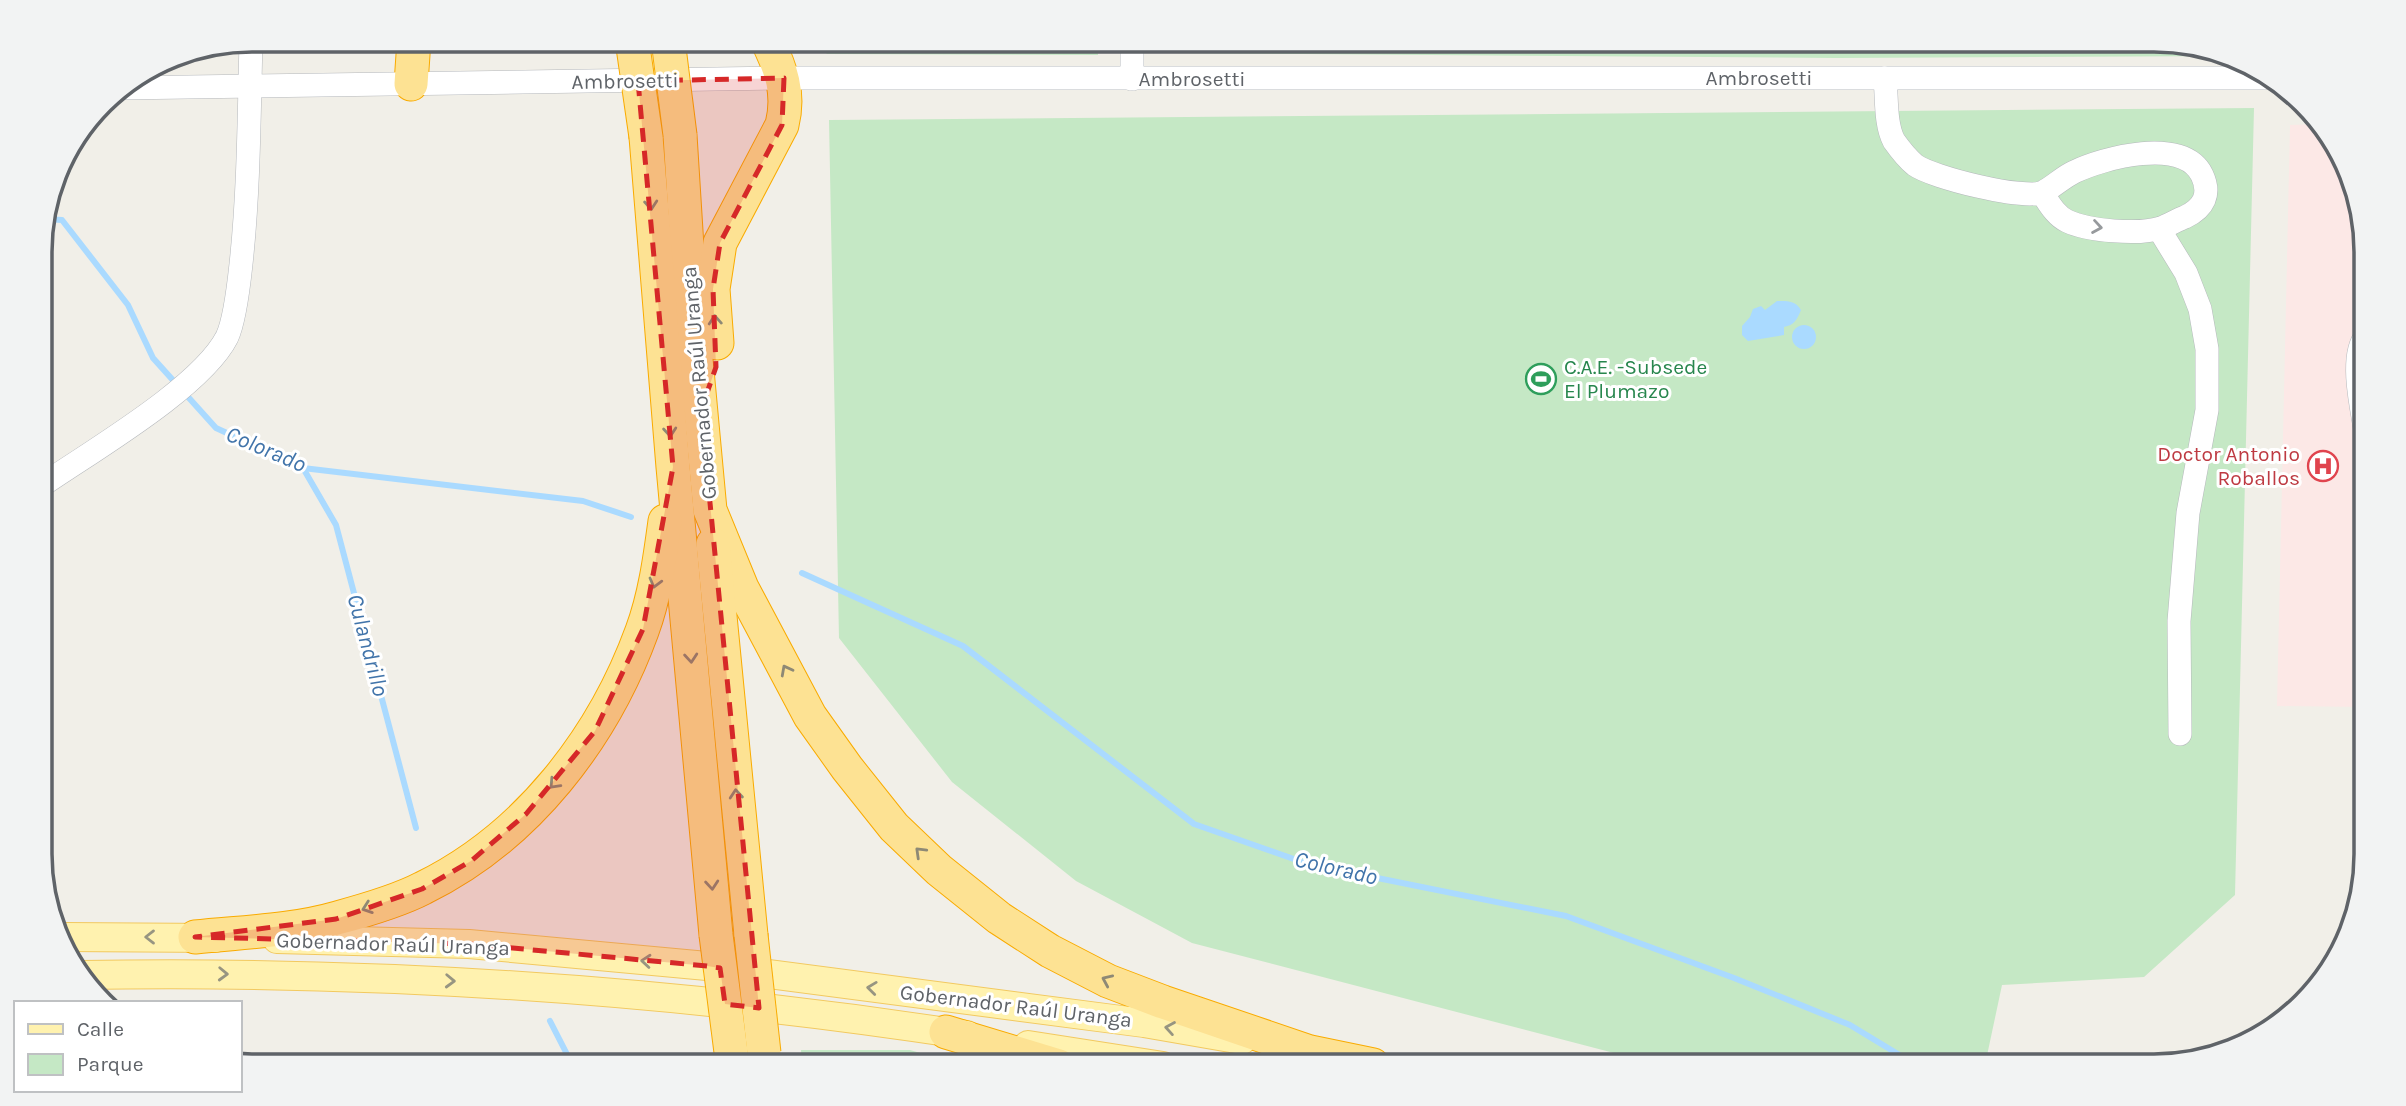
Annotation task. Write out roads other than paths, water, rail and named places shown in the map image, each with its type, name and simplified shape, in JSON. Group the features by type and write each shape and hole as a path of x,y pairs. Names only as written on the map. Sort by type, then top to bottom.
{"highway":[{"path":"411,84 413,52"},
{"name":"Gobernador Raúl Uranga","path":"634,52 646,137 716,935 731,1054"},
{"name":"Gobernador Raúl Uranga","path":"670,52 680,135 690,295 710,510 742,588 810,716 894,827 939,870 999,918 1051,951 1108,981 1316,1053"},
{"path":"701,410 716,367 713,289 720,243 782,125 787,107 784,79 772,52"},
{"path":"195,937 337,919 422,889 471,861 526,814 568,769 595,731 619,685 643,629 659,566 673,467"},
{"path":"710,510 763,1054"},
{"path":"946,1032 1018,1054"}],"main road":[{"name":"Gobernador Raúl Uranga","path":"71,937 195,937 469,944 707,966 1144,1023 1310,1052"},
{"name":"Gobernador Raúl Uranga","path":"94,975 195,973 468,982 706,1001 946,1032 1084,1054"}],"street":[{"path":"53,478 156,408 203,368 227,336 238,289 244,237 251,52"},
{"path":"1132,52 1132,79"},
{"path":"1885,78 1889,127 1895,142 1916,166 1947,177 2004,193 2042,193 2073,172 2115,156 2166,153 2186,159 2196,166 2206,188 2205,200 2196,211 2159,229 2129,231 2096,228 2067,221 2055,213 2042,193"},
{"name":"Ambrosetti","path":"139,88 784,79 2251,78"},
{"path":"2159,229 2186,274 2200,309 2207,349 2207,410 2188,513 2179,621 2180,734"}],"water":[{"path":"1777,301 1796,304 1801,310 1797,319 1784,327 1784,335 1748,341 1742,335 1742,326 1753,309 1761,306 1765,310"},
{"path":"1804,325 1812,329 1816,337 1812,345 1804,349 1796,345 1792,337 1796,329"}],"waterway":[{"name":"Colorado","path":"55,220 62,220 128,305 153,358 216,428 303,468 583,501 631,517"},
{"name":"Culandrillo","path":"303,468 336,525 416,828"},
{"name":"Colorado","path":"802,573 963,646 1194,824 1308,864 1566,916 1734,978 1850,1025 1896,1053"},
{"name":"Culandrillo","path":"550,1021 567,1054"}],"place":[{"name":"C.A.E. -Subsede El Plumazo","path":"1541,379"},
{"name":"Doctor Antonio Roballos","path":"2323,466"}]}
